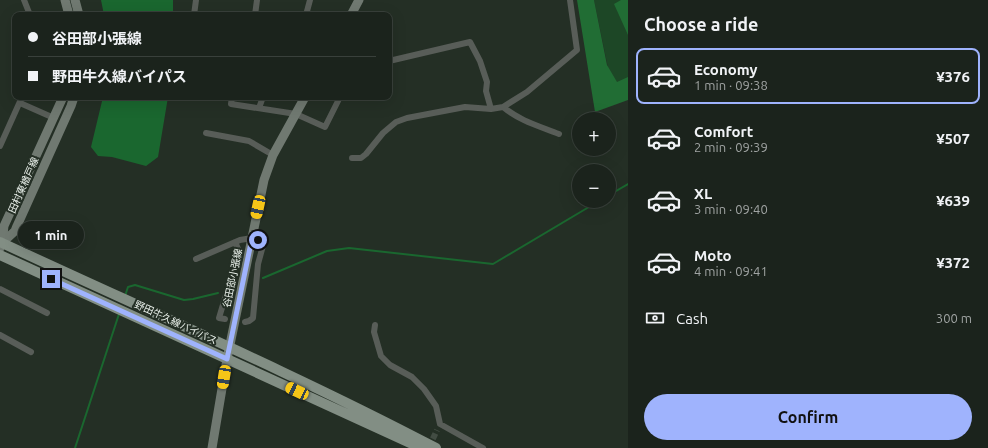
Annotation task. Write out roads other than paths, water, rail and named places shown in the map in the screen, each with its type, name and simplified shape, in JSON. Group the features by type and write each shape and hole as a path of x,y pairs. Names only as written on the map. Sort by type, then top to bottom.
{"main road":[{"path":"65,0 67,12"},
{"path":"75,0 78,12"},
{"path":"353,12 359,0"},
{"name":"田村東楢戸線","path":"1,244 4,226 62,100"},
{"name":"田村東楢戸線","path":"1,244 15,231 73,100"},
{"name":"谷田部小張線","path":"212,448 229,346 264,180 273,155 303,100"},
{"name":"野田牛久線バイパス","path":"1,244 229,346 382,420 436,448"},
{"name":"野田牛久線バイパス","path":"0,255 227,359 407,445 421,448"}],"street":[{"path":"24,0 29,12"},
{"path":"194,12 196,0"},
{"path":"255,12 257,0"},
{"path":"307,12 310,0"},
{"path":"352,158 361,158 366,154 383,133 396,122 407,118 465,107 491,109 503,107 526,92 577,50 570,0"},
{"path":"392,60 470,42 480,61 487,82 486,91 491,109"},
{"path":"0,146 21,100 54,118"},
{"path":"232,100 231,104 296,114 325,127 338,100"},
{"path":"259,108 262,100"},
{"path":"503,107 522,120 559,134"},
{"path":"206,133 249,141 273,155"},
{"path":"196,259 235,242 252,238 264,242 258,264 253,318 245,322"},
{"path":"225,319 219,318 239,251 235,242"},
{"path":"0,289 46,313"},
{"path":"374,325 374,332 381,356 390,365 412,377 424,389 436,406 438,427 483,448"},
{"path":"0,335 31,352"}],"waterway":[{"path":"616,191 628,184"},
{"path":"263,278 327,251 349,248 493,264 587,208"},
{"path":"125,296 128,287 135,285 184,300 218,293"},
{"path":"75,448 119,314"}],"tunnel":[{"path":"429,447 437,430"}]}
